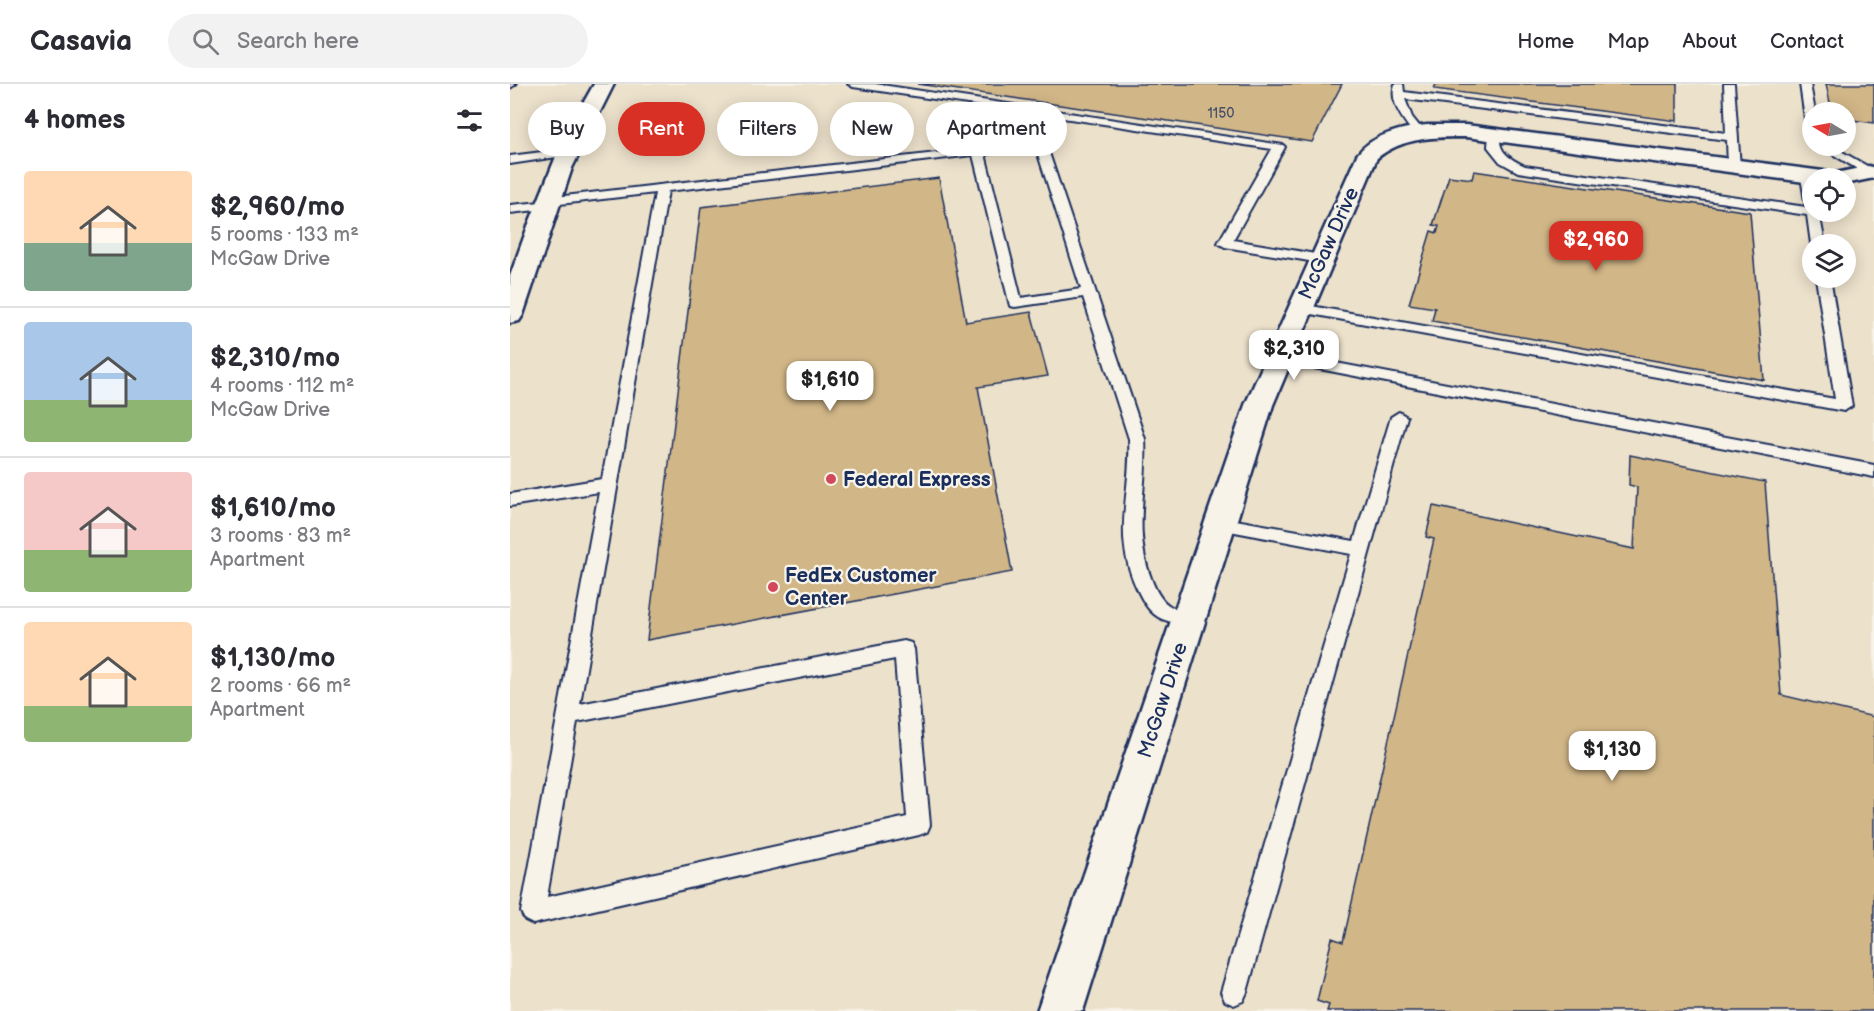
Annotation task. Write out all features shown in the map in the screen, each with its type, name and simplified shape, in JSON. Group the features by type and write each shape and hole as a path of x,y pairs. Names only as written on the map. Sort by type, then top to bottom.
{"street":[{"path":"594,102 604,84"},
{"name":"McGaw Drive","path":"1060,1011 1258,405 1368,155 1389,141 1418,132 1453,130 1495,133 1802,176"},
{"path":"510,315 546,204 565,156"},
{"path":"1856,176 1872,174"}],"lane":[{"path":"853,84 1279,147 1225,243 1321,259"},
{"path":"1729,84 1734,167"},
{"path":"1804,84 1807,102"},
{"path":"1418,132 1405,112 1399,89 1430,97 1732,137"},
{"path":"1495,133 1492,143 1495,150 1522,169 1802,209"},
{"path":"510,160 542,156"},
{"path":"510,209 662,188 935,156"},
{"path":"979,156 1016,303 1089,292"},
{"path":"1044,156 1137,439 1138,471 1131,521 1132,539 1144,586 1149,597 1165,612 1188,619"},
{"path":"1842,156 1872,174"},
{"path":"569,715 904,649 919,825 533,912 662,188"},
{"path":"1300,308 1844,406 1825,288"},
{"path":"1278,357 1874,471"},
{"path":"1234,992 1399,417"},
{"path":"510,500 610,484"},
{"path":"1219,523 1362,549"}],"shaded area":[{"path":"510,84 1874,84 1874,1011 510,1011"}],"building":[{"path":"918,84 1342,84 1312,142 1067,106 1067,102 1040,102"},
{"path":"1436,84 1677,84 1677,121 1434,89"},
{"path":"1826,84 1874,84 1874,123 1856,121 1856,102 1830,102"},
{"path":"1474,171 1750,212 1764,380 1432,321 1435,308 1409,304 1431,231 1437,233 1439,226 1433,225 1449,176 1472,179"},
{"name":"Federal Express","path":"939,178 966,322 1031,312 1048,376 978,387 1012,572 647,640 701,207"},
{"path":"1630,455 1765,482 1781,695 1874,717 1874,1011 1327,1011 1329,1005 1317,1001 1332,938 1343,942 1434,539 1426,537 1433,506 1634,549 1637,487 1629,485"}],"place":[{"name":"Federal Express","path":"831,479"},
{"name":"FedEx Customer Center","path":"773,587"}]}
